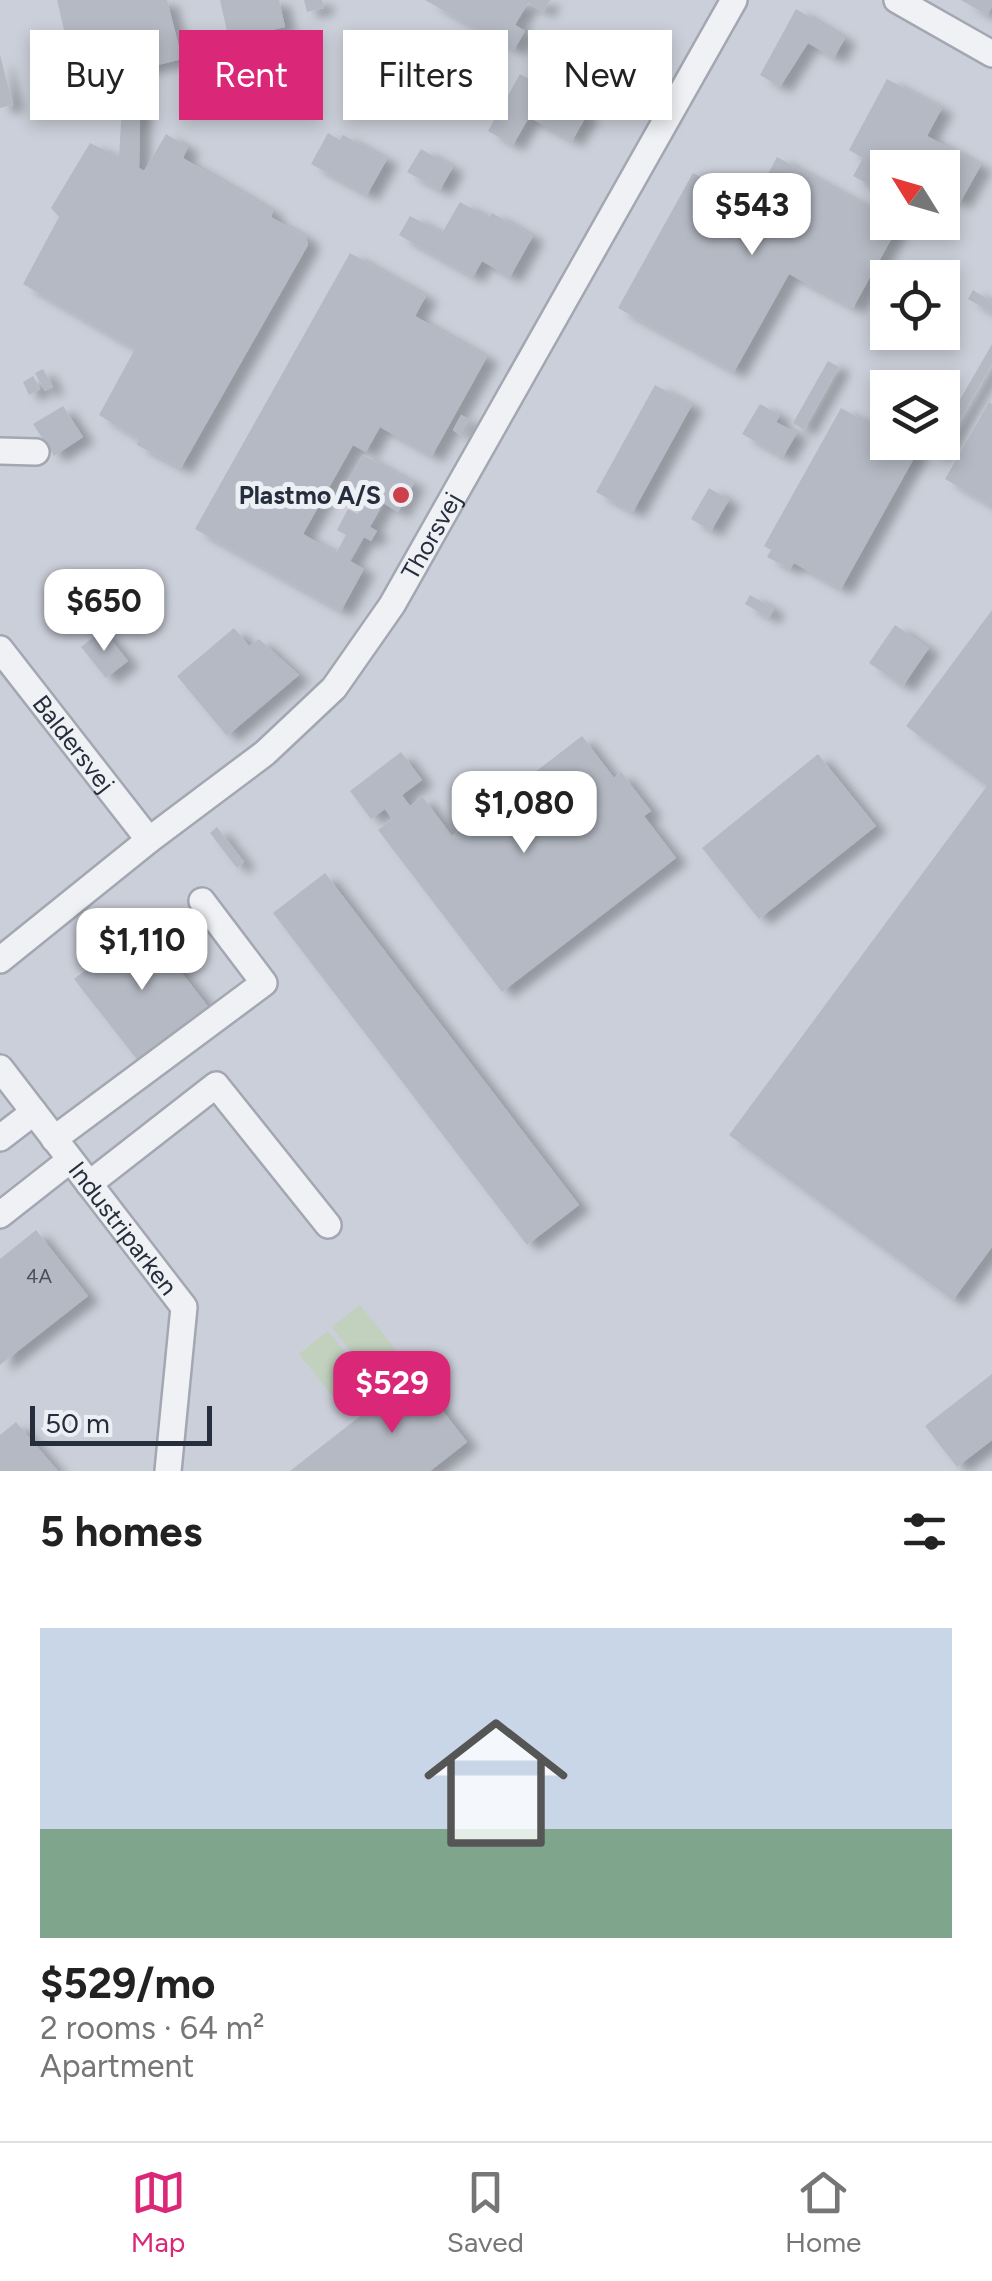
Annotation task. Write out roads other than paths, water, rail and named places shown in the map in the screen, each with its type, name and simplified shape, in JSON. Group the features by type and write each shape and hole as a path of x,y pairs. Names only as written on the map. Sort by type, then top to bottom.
{"street":[{"name":"Thorsvej","path":"0,960 265,753 334,688 392,605 734,0"},
{"path":"897,0 992,54"},
{"path":"0,451 36,452"},
{"name":"Baldersvej","path":"0,649 149,840"},
{"path":"54,1138 264,983 202,900"},
{"name":"Industriparken","path":"0,1068 184,1307 168,1471"},
{"path":"89,1184 216,1085 328,1225"},
{"path":"0,1138 34,1112"},
{"path":"0,1215 70,1160"}],"place":[{"name":"Plastmo A/S","path":"401,495"}]}
